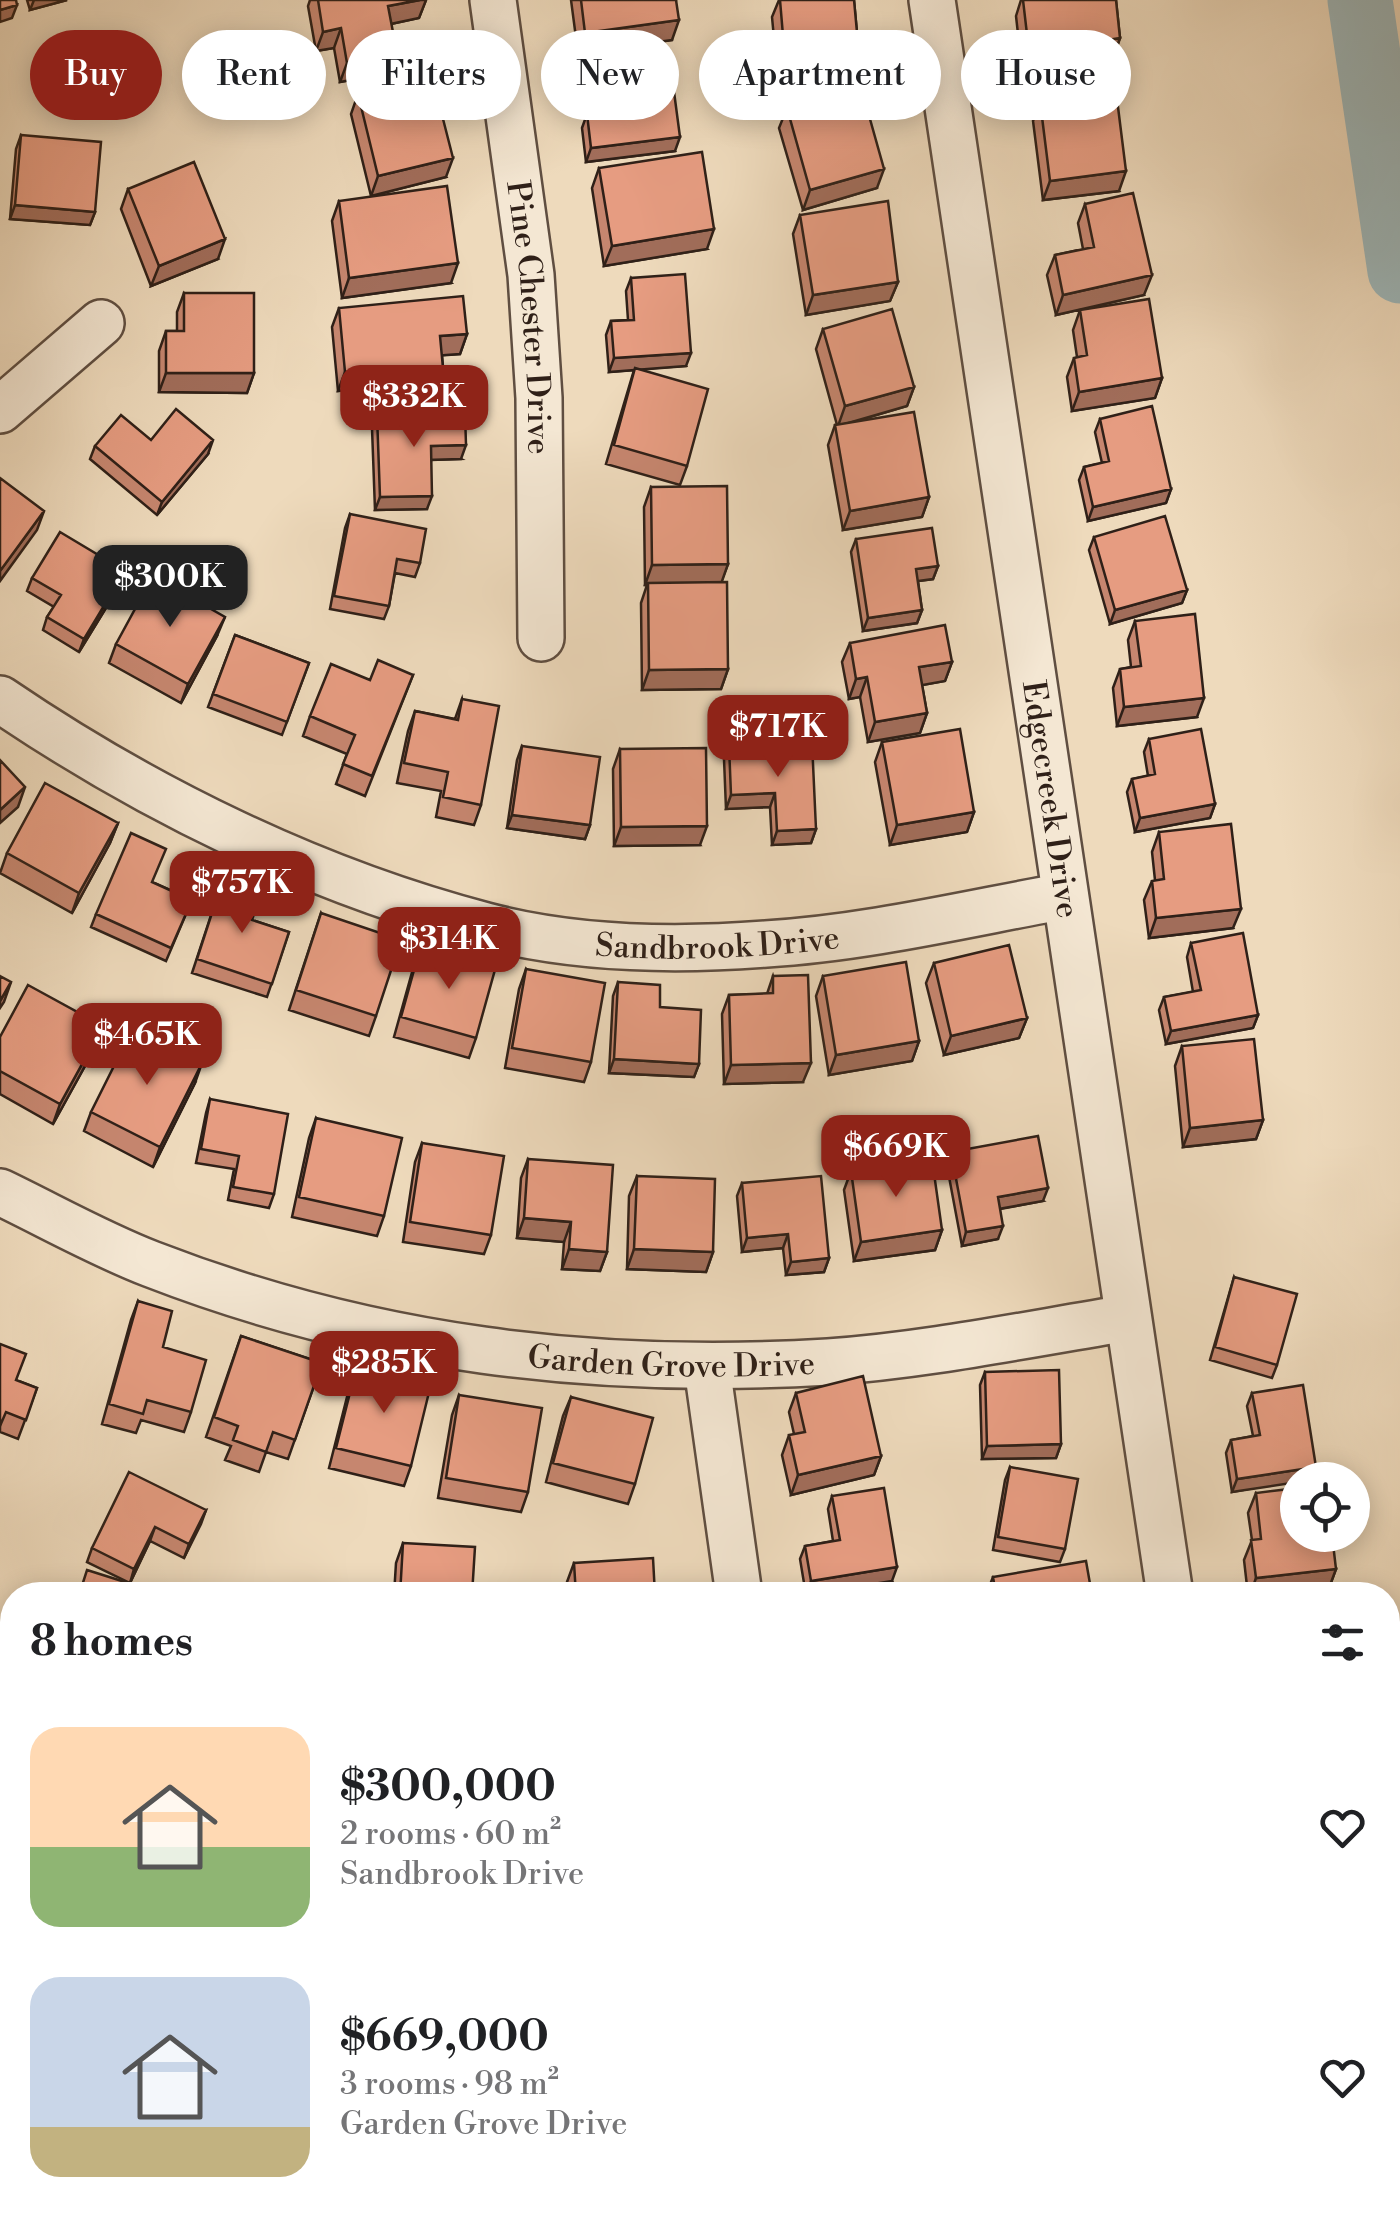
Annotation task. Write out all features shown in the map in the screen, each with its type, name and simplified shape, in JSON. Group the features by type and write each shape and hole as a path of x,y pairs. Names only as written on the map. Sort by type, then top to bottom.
{"street":[{"name":"Pine Chester Drive","path":"493,0 531,275 539,398 541,638"},
{"name":"Edgecreek Drive","path":"932,0 1168,1582"},
{"path":"0,410 101,323"},
{"name":"Sandbrook Drive","path":"0,699 122,774 256,842 348,883 489,927 584,941 677,947 765,944 848,936 1065,896"},
{"name":"Garden Grove Drive","path":"0,1192 150,1264 343,1325 435,1344 595,1365 708,1366 909,1354 1128,1318"},
{"path":"708,1366 738,1582"}],"building":[{"path":"0,0 16,0 17,5 0,10"},
{"path":"318,0 420,0 388,6 393,30 346,30 346,57 341,28 323,30"},
{"path":"581,0 676,0 679,20 585,30"},
{"path":"780,0 854,0 857,30 783,30"},
{"path":"1023,0 1116,0 1119,30 1027,30"},
{"path":"364,120 443,120 453,158 378,176"},
{"path":"588,120 678,120 680,137 591,148"},
{"path":"790,120 870,120 884,169 810,190"},
{"path":"1042,120 1120,120 1126,171 1050,181"},
{"path":"21,135 101,142 95,212 15,205"},
{"path":"702,152 714,229 612,246 599,168"},
{"path":"194,162 225,239 159,266 128,189"},
{"path":"447,186 458,263 349,278 339,201"},
{"path":"1133,193 1152,275 1063,295 1055,255 1094,247 1085,204"},
{"path":"888,201 898,282 813,295 800,215"},
{"path":"685,274 691,353 614,358 611,321 634,320 631,278"},
{"path":"184,293 254,293 254,373 166,373 166,331 184,331"},
{"path":"463,296 467,334 440,336 444,379 387,384 386,368 345,372 339,308"},
{"path":"1149,299 1162,378 1079,392 1074,358 1087,355 1080,310"},
{"path":"892,309 914,387 845,406 823,329"},
{"path":"635,368 708,389 687,466 614,445"},
{"path":"1152,406 1171,489 1093,507 1084,467 1109,461 1100,419"},
{"path":"176,409 213,440 162,502 95,446 121,415 151,440"},
{"path":"465,412 466,445 431,446 432,496 380,497 377,415"},
{"path":"914,412 929,497 850,511 835,425"},
{"path":"0,478 44,511 0,571"},
{"path":"727,486 728,564 652,565 651,487"},
{"path":"350,514 426,529 420,563 397,559 389,606 334,596"},
{"path":"1165,516 1187,590 1115,610 1094,537"},
{"path":"932,528 938,566 916,569 922,610 868,618 856,539"},
{"path":"60,532 125,571 84,639 47,617 61,595 32,578"},
{"path":"153,576 225,617 188,684 116,644"},
{"path":"727,582 728,669 649,670 648,583"},
{"path":"1195,614 1204,698 1124,707 1120,669 1141,666 1135,621"},
{"path":"945,625 952,662 919,667 927,713 875,722 867,677 856,679 850,643"},
{"path":"235,635 309,663 287,722 213,694"},
{"path":"378,660 413,675 372,776 343,764 355,735 310,716 331,664 370,680"},
{"path":"462,699 499,706 481,805 443,797 448,772 404,763 415,711 458,720"},
{"path":"960,729 974,812 897,825 882,742"},
{"path":"1201,729 1215,804 1140,818 1132,779 1155,774 1149,739"},
{"path":"812,742 816,829 777,831 775,793 731,795 729,745"},
{"path":"522,746 600,757 590,825 512,815"},
{"path":"706,748 707,826 621,827 620,749"},
{"path":"0,760 25,787 0,810"},
{"path":"45,783 118,823 79,893 7,853"},
{"path":"1231,824 1241,909 1156,918 1152,881 1164,879 1159,832"},
{"path":"131,833 166,849 152,882 192,900 171,948 96,914"},
{"path":"223,879 261,892 252,920 289,932 272,984 197,959"},
{"path":"321,913 401,940 376,1016 296,990"},
{"path":"1243,933 1258,1015 1171,1031 1164,997 1201,990 1191,943"},
{"path":"421,945 496,966 476,1038 401,1017"},
{"path":"1009,945 1027,1018 951,1036 934,963"},
{"path":"906,962 919,1041 836,1055 823,976"},
{"path":"526,969 605,983 591,1062 512,1048"},
{"path":"808,975 811,1063 731,1065 729,995 773,993 773,976"},
{"path":"0,976 11,982 0,1001"},
{"path":"618,982 660,985 660,1007 701,1010 699,1064 614,1059"},
{"path":"28,985 103,1026 60,1104 0,1071 0,1037"},
{"path":"133,1028 202,1063 160,1147 91,1112"},
{"path":"1254,1039 1263,1120 1190,1128 1182,1046"},
{"path":"210,1099 288,1114 274,1194 233,1187 239,1156 201,1149"},
{"path":"316,1118 402,1138 384,1216 299,1197"},
{"path":"1038,1136 1048,1188 998,1197 1003,1226 966,1232 951,1152"},
{"path":"422,1143 504,1156 491,1235 410,1222"},
{"path":"528,1159 613,1165 607,1252 569,1249 571,1222 524,1218"},
{"path":"932,1159 942,1230 861,1242 851,1171"},
{"path":"637,1176 715,1179 713,1252 634,1249"},
{"path":"821,1176 829,1258 791,1262 788,1234 747,1238 742,1183"},
{"path":"1234,1277 1297,1294 1277,1365 1215,1347"},
{"path":"138,1301 172,1311 163,1347 206,1360 191,1412 147,1400 143,1414 109,1404"},
{"path":"241,1336 322,1363 295,1440 273,1432 266,1452 233,1440 238,1426 214,1417"},
{"path":"0,1344 26,1354 16,1380 37,1388 26,1420 6,1412 0,1426"},
{"path":"357,1365 431,1384 411,1466 336,1448"},
{"path":"1059,1370 1061,1444 987,1446 985,1372"},
{"path":"863,1376 881,1456 798,1475 789,1435 805,1432 796,1393"},
{"path":"1303,1385 1315,1462 1280,1462 1280,1472 1237,1479 1231,1440 1260,1435 1252,1393"},
{"path":"459,1395 542,1408 528,1492 446,1478"},
{"path":"571,1397 653,1418 635,1484 553,1463"},
{"path":"1010,1467 1078,1479 1065,1549 998,1537"},
{"path":"129,1472 206,1510 189,1544 155,1527 134,1569 92,1548"},
{"path":"884,1488 897,1567 811,1581 805,1546 840,1540 832,1496"},
{"path":"1280,1490 1280,1552 1334,1552 1336,1569 1256,1578 1251,1540 1261,1539 1256,1493"},
{"path":"403,1543 475,1547 473,1582 401,1582"},
{"path":"653,1558 654,1582 575,1582 574,1563"},
{"path":"1086,1561 1090,1582 994,1582 993,1577"},
{"path":"87,1570 125,1582 83,1582"}],"waterway":[{"path":"1360,0 1400,271"}]}
